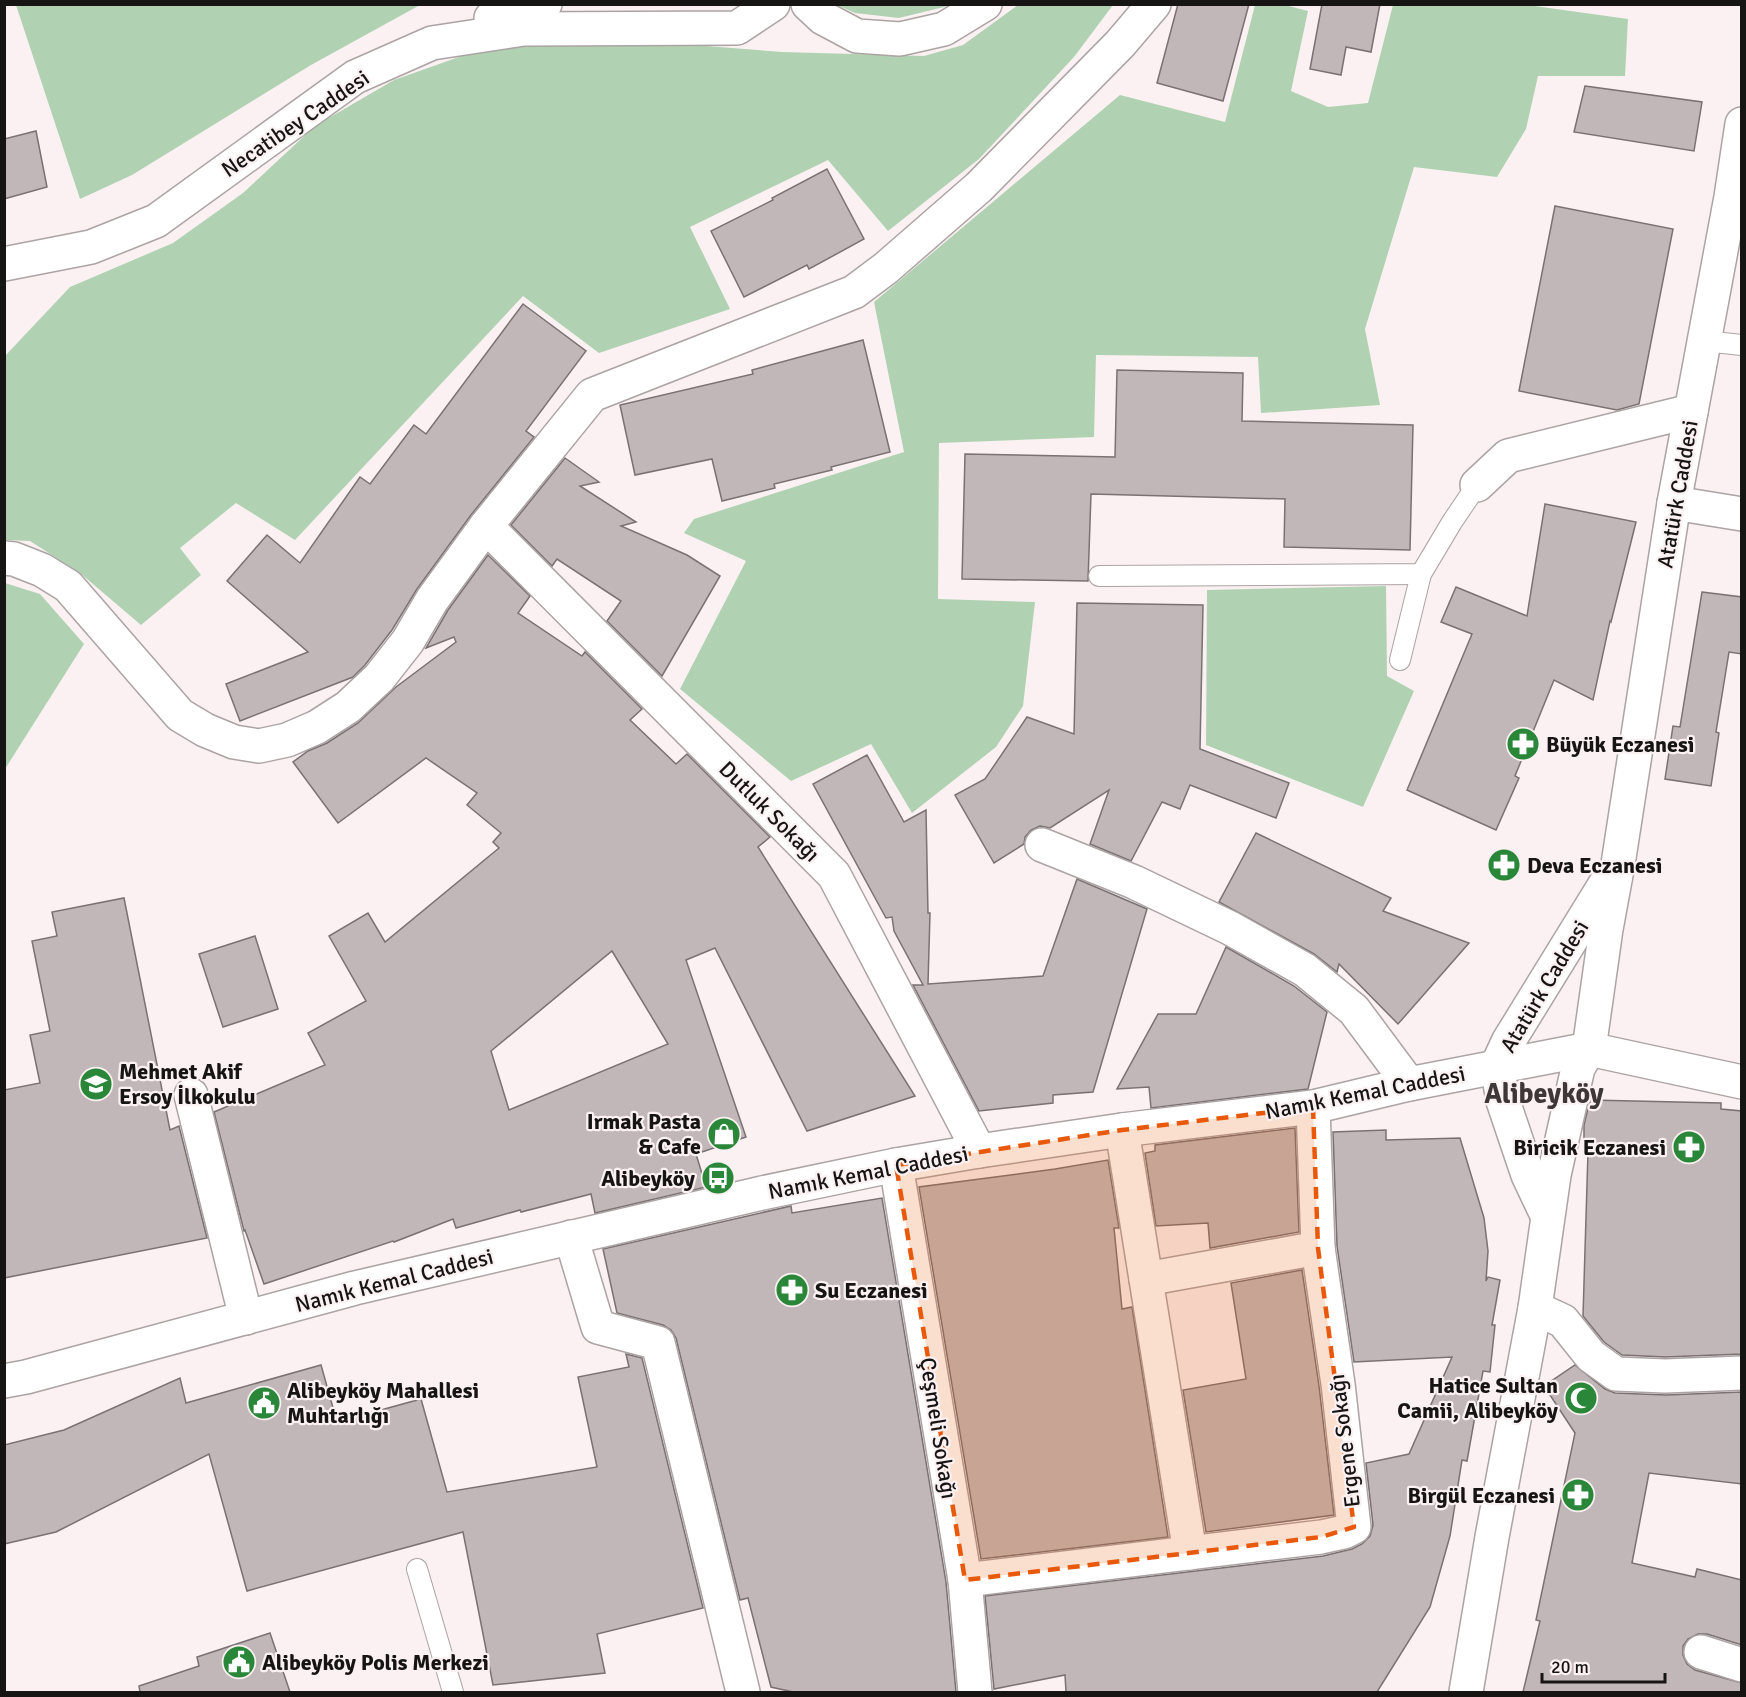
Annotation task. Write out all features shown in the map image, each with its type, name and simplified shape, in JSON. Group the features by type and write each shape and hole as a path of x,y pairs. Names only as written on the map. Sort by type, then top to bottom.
{"street":[{"path":"432,44 511,9 544,4"},
{"name":"Necatibey Caddesi","path":"4,264 91,247 156,221 355,77 432,44 524,29 737,28 773,4"},
{"path":"808,4 823,18 857,36 900,39 944,29 986,4"},
{"path":"4,558 14,559 42,570 68,585 180,715 205,730 234,742 259,746 287,740 317,727 348,707 379,678 408,641 432,600 486,526 592,394 854,292 979,187 1120,44 1154,4"},
{"name":"Atatürk Caddesi","path":"1466,1692 1492,1537 1544,1258 1547,1215 1578,1068 1589,1049 1605,929 1618,864 1674,503 1731,197 1742,124"},
{"path":"1477,484 1508,456 1691,411"},
{"path":"1674,503 1742,514"},
{"name":"Dutluk Sokağı","path":"486,526 834,875 979,1151"},
{"path":"1042,844 1134,882 1230,928 1305,970 1354,1010 1409,1084"},
{"name":"Atatürk Caddesi","path":"1547,1215 1528,1175 1503,1101 1497,1066 1508,1042 1618,864"},
{"name":"Namık Kemal Caddesi","path":"4,1380 26,1377 355,1288 762,1193 896,1165 1122,1130 1313,1107 1409,1084 1589,1049 1742,1082"},
{"path":"191,1095 246,1318"},
{"name":"Ergene Sokağı","path":"964,1580 1321,1537 1344,1532 1354,1527 1338,1384 1317,1248 1313,1107"},
{"path":"1122,1130 1190,1553"},
{"name":"Çeşmeli Sokağı","path":"896,1165 964,1580 975,1692"},
{"path":"571,1238 597,1328 658,1343 743,1692"},
{"path":"1146,1279 1317,1248"},
{"path":"1535,1308 1563,1321 1591,1356 1616,1374 1665,1376 1742,1373"},
{"path":"1701,1652 1742,1665"}],"lane":[{"path":"1704,341 1742,345"},
{"path":"1400,660 1422,574 1477,484"},
{"path":"1099,576 1422,574"},
{"path":"417,1569 453,1692"}],"highlighted area":[{"path":"1313,1107 1318,1248 1354,1527 1321,1537 965,1580 896,1165 1122,1130"}],"green space":[{"path":"16,4 420,5 311,65 132,175 80,199"},
{"path":"1521,4 1628,19 1625,76 1538,76 1526,129 1497,177 1414,167 1365,329 1380,405 1261,413 1258,357 1096,355 1094,437 939,443 938,599 1035,602 1023,706 996,747 912,813 871,744 791,781 680,689 746,561 684,533 694,519 904,452 874,302 1120,95 1225,122 1255,5 1285,5 1308,11 1291,91 1328,107 1368,103 1393,5"},
{"path":"837,5 952,5 899,18 855,13"},
{"path":"1018,5 1113,5 1074,57 979,159 888,231 828,160 690,227 730,309 599,353 523,296 295,540 236,503 180,548 201,575 141,625 80,573 30,541 5,540 4,357 70,287 173,243 243,193 315,126 394,80 473,52 524,43 642,41 782,52 924,56 963,45"},
{"path":"5,583 40,594 84,644 5,769"},
{"path":"1386,586 1387,676 1414,691 1363,807 1206,745 1207,590"}],"building":[{"path":"1178,4 1249,4 1223,101 1157,83"},
{"path":"1322,4 1380,4 1371,52 1346,47 1341,75 1310,69"},
{"path":"1585,86 1702,102 1694,151 1574,132"},
{"path":"36,131 47,187 4,199 4,139"},
{"path":"827,169 864,239 809,269 807,265 744,297 711,231 773,200 772,198"},
{"path":"1555,206 1673,229 1639,404 1617,410 1519,391"},
{"path":"523,304 586,351 526,431 534,437 471,515 417,589 392,630 353,677 240,721 226,684 308,652 227,581 267,535 300,563 360,477 370,484 414,425 426,434"},
{"path":"863,340 890,452 831,467 832,470 774,484 775,488 722,501 712,459 635,475 620,405 753,374 752,370"},
{"path":"1117,370 1243,373 1242,421 1413,425 1410,550 1284,547 1285,499 1091,494 1088,581 962,579 965,454 1115,457"},
{"path":"565,458 599,482 580,486 636,522 621,526 687,555 720,576 662,676 607,621 621,601 557,559 552,566 511,525"},
{"path":"1545,504 1636,522 1610,621 1593,700 1554,680 1515,776 1519,778 1496,830 1407,790 1472,634 1441,622 1456,587 1527,616"},
{"path":"488,555 530,596 518,613 582,656 585,652 642,709 630,720 676,764 687,754 770,837 758,847 915,1096 807,1131 715,948 686,960 746,1137 696,1154 706,1187 595,1213 591,1194 521,1212 520,1210 456,1228 453,1219 394,1242 264,1284 244,1231 214,1112 325,1065 308,1033 366,1001 329,936 368,913 385,942 499,848 493,842 501,833 467,805 477,793 426,758 338,823 293,762 358,723 396,687 456,642 454,637 426,648 448,610","holes":["612,951 668,1044 509,1110 491,1051"]},
{"path":"1702,592 1742,597 1742,654 1729,652 1716,732 1719,733 1711,786 1665,779 1673,726 1680,727"},
{"path":"1077,603 1203,605 1200,749 1289,783 1276,818 1190,785 1180,809 1162,802 1131,861 1090,844 1109,790 1050,828 1040,826 1031,830 1025,837 1024,844 994,863 955,795 985,779 1027,717 1074,734"},
{"path":"867,755 904,822 926,810 928,913 930,913 928,984 1043,976 1077,879 1147,909 1093,1092 1053,1095 1053,1103 979,1111 913,985 923,985 894,931 892,917 886,918 813,784"},
{"path":"1256,833 1391,898 1383,911 1469,943 1398,1024 1339,964 1337,972 1314,954 1219,902"},
{"name":"Mehmet Akif Ersoy İlkokulu","path":"124,898 170,1130 179,1126 207,1238 4,1278 4,1090 40,1083 30,1035 50,1031 32,941 57,936 52,912"},
{"path":"255,936 278,1009 223,1027 199,954"},
{"path":"1226,947 1294,986 1327,1012 1308,1089 1151,1108 1149,1087 1117,1089 1158,1014 1196,1014"},
{"path":"1590,1100 1721,1103 1721,1109 1742,1111 1742,1354 1665,1357 1622,1355 1604,1342 1583,1316 1588,1152 1584,1152 1584,1125"},
{"path":"1295,1128 1299,1232 1210,1248 1208,1223 1156,1226 1145,1153 1155,1151 1155,1145"},
{"path":"1386,1130 1386,1140 1460,1138 1484,1218 1488,1251 1486,1281 1488,1277 1500,1280 1492,1325 1495,1325 1490,1372 1483,1371 1467,1461 1462,1460 1450,1536 1430,1607 1377,1692 1066,1692 1065,1675 994,1689 985,1596 1323,1556 1352,1549 1362,1544 1370,1536 1373,1525 1366,1463 1409,1454 1452,1357 1354,1362 1337,1246 1333,1132"},
{"path":"1108,1160 1119,1228 1114,1228 1122,1309 1132,1307 1168,1537 981,1559 919,1187"},
{"path":"882,1198 946,1582 956,1692 793,1692 771,1687 748,1598 740,1600 676,1338 671,1330 663,1325 617,1313 603,1249 791,1206 792,1213"},
{"path":"1302,1270 1319,1386 1334,1515 1206,1532 1183,1390 1246,1379 1231,1283"},
{"path":"626,1354 642,1358 703,1608 597,1634 605,1673 493,1685 463,1532 247,1591 209,1454 56,1532 4,1544 4,1445 64,1430 180,1378 186,1403 321,1365 337,1422 421,1399 447,1492 597,1467 578,1377 629,1367"},
{"path":"1575,1365 1605,1389 1615,1393 1666,1395 1742,1392 1742,1484 1649,1473 1632,1563 1695,1577 1697,1569 1742,1580 1742,1645 1707,1634 1698,1634 1688,1639 1683,1646 1683,1655 1687,1664 1695,1670 1742,1683 1742,1692 1523,1692 1540,1621 1536,1620 1575,1433 1544,1386"},
{"name":"Alibeyköy Polis Merkezi","path":"270,1633 290,1692 140,1692 139,1686 199,1666 197,1657"}],"place":[{"name":"Büyük Eczanesi","path":"1523,744"},
{"name":"Deva Eczanesi","path":"1504,865"},
{"name":"Mehmet Akif Ersoy İlkokulu","path":"96,1084"},
{"name":"Irmak Pasta & Cafe","path":"724,1134"},
{"name":"Biricik Eczanesi","path":"1689,1147"},
{"name":"Alibeyköy","path":"718,1178"},
{"name":"Su Eczanesi","path":"792,1290"},
{"name":"Hatice Sultan Camii, Alibeyköy","path":"1581,1398"},
{"name":"Alibeyköy Mahallesi Muhtarlığı","path":"264,1403"},
{"name":"Birgül Eczanesi","path":"1578,1495"},
{"name":"Alibeyköy Polis Merkezi","path":"239,1662"}],"district":[{"name":"Alibeyköy","path":"1544,1093"}]}
